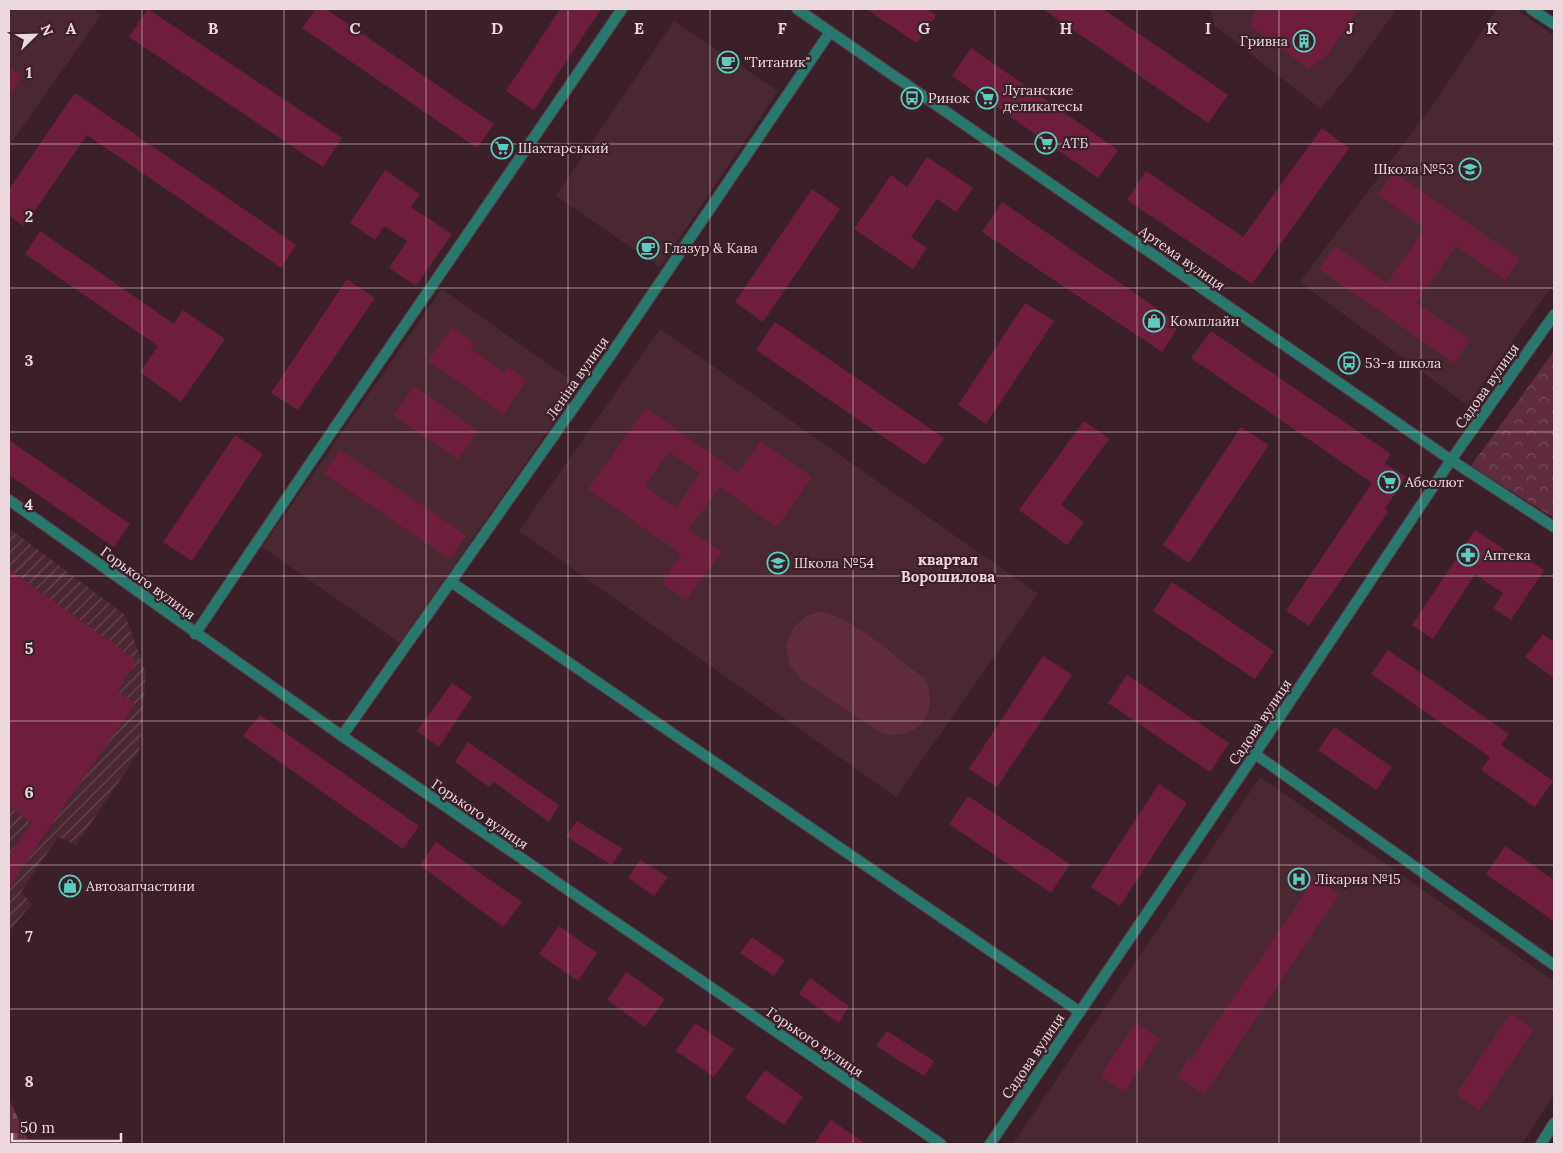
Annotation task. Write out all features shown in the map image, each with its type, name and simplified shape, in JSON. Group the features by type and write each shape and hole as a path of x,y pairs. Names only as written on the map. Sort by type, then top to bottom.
{"street":[{"path":"195,634 622,9"},
{"name":"Артема вулиця","path":"797,9 1451,460 1554,527"},
{"path":"1531,9 1554,24"},
{"name":"Леніна вулиця","path":"342,736 610,356 830,32"},
{"name":"Садова вулиця","path":"990,1144 1256,754 1451,460 1554,314"},
{"name":"Горького вулиця","path":"9,500 195,634 342,736 941,1144"},
{"path":"451,582 1080,1012"},
{"path":"1256,754 1554,965"},
{"path":"1541,1144 1554,1123"}],"shaded area":[{"path":"9,9 92,9 101,15 9,146"},
{"path":"1210,9 1397,9 1321,109 1215,26"},
{"name":"Школа №53","path":"1497,9 1516,9 1554,36 1554,283 1467,405 1300,282 1433,105"},
{"path":"674,21 778,91 660,267 556,196"},
{"path":"442,289 579,386 400,643 262,547"},
{"name":"Школа №54","path":"660,329 1038,594 896,797 519,531"},
{"path":"9,528 125,615 146,673 139,752 76,845 58,837 21,892 32,904 9,931"},
{"name":"Лікарня №15","path":"1260,777 1554,981 1554,1094 1522,1144 1013,1144"}],"green space":[{"path":"1554,351 1554,518 1471,466"},
{"path":"820,612 832,614 845,620 889,650 925,679 930,702 924,721 907,733 896,735 883,734 802,680 790,666 786,646 793,628 806,616"},
{"path":"9,1099 30,1144 9,1144"}],"building":[{"path":"148,9 342,138 323,167 129,37"},
{"path":"316,9 326,9 494,124 477,148 302,28"},
{"path":"560,9 601,9 534,110 506,91"},
{"path":"866,9 926,9 936,15 917,43"},
{"path":"1043,9 1103,9 1228,95 1208,123"},
{"name":"Гривна","path":"1255,9 1359,9 1327,55 1309,69 1250,26"},
{"path":"971,48 1118,150 1098,178 952,76"},
{"path":"9,67 22,76 9,95"},
{"path":"75,93 296,245 281,268 87,135 24,226 9,216 9,189"},
{"path":"1322,128 1349,148 1252,284 1127,200 1146,171 1243,237"},
{"path":"927,157 973,188 956,212 937,199 911,237 927,248 913,269 854,229 891,175 907,187"},
{"path":"385,170 420,194 411,207 452,234 416,286 389,268 407,241 384,226 375,240 350,223"},
{"path":"1394,172 1520,259 1505,280 1456,246 1416,303 1470,340 1454,363 1319,269 1335,246 1387,283 1425,228 1378,195"},
{"path":"812,189 840,209 763,322 735,302"},
{"path":"1002,202 1180,324 1162,352 982,232"},
{"path":"40,231 174,324 183,310 225,339 181,402 140,372 158,346 25,254"},
{"path":"347,279 375,298 298,410 271,393"},
{"path":"1025,303 1054,321 986,424 958,405"},
{"path":"775,322 944,438 925,465 756,350"},
{"path":"452,327 474,343 470,348 504,372 508,367 527,380 504,414 428,361"},
{"path":"1211,331 1391,454 1385,463 1406,477 1385,509 1388,512 1309,626 1286,611 1372,483 1191,358"},
{"path":"414,386 478,431 458,460 393,415"},
{"path":"646,408 738,473 760,441 812,477 777,527 720,487 688,530 722,552 686,600 662,583 681,554 588,489","holes":["669,452 700,473 676,508 645,486"]},
{"path":"1084,421 1109,439 1061,505 1084,522 1067,545 1019,510"},
{"path":"1241,427 1269,445 1189,563 1163,545"},
{"path":"235,435 263,454 192,561 163,542"},
{"path":"9,440 130,524 114,547 9,475"},
{"path":"340,450 466,535 450,559 324,474"},
{"path":"1475,530 1516,557 1518,552 1544,570 1511,620 1493,608 1503,593 1475,574 1433,639 1412,625"},
{"path":"9,569 137,661 117,691 135,703 9,887 9,855 32,823 9,806"},
{"path":"1172,582 1274,651 1255,679 1153,611"},
{"path":"1543,634 1554,642 1554,678 1525,657"},
{"path":"1388,650 1509,734 1501,745 1553,781 1535,807 1481,770 1490,757 1371,674"},
{"path":"1043,656 1072,675 997,787 969,769"},
{"path":"1127,675 1229,743 1210,772 1108,703"},
{"path":"452,683 472,697 439,747 417,731"},
{"path":"260,715 419,826 403,849 243,736"},
{"path":"1334,727 1392,767 1376,790 1318,750"},
{"path":"468,742 559,805 549,822 494,782 489,787 455,762"},
{"path":"1159,784 1187,803 1120,906 1091,887"},
{"path":"968,796 1070,864 1051,893 949,824"},
{"path":"577,821 623,849 611,865 566,836"},
{"path":"436,842 522,902 503,927 420,865"},
{"path":"1505,846 1554,880 1554,921 1486,874"},
{"path":"640,860 668,877 654,896 628,878"},
{"path":"1315,878 1340,894 1204,1095 1177,1076 1188,1058 1191,1060"},
{"path":"559,926 597,953 578,981 539,954"},
{"path":"752,937 785,960 774,976 740,953"},
{"path":"626,972 665,999 645,1027 607,1000"},
{"path":"810,978 849,1006 839,1023 799,994"},
{"path":"1511,1013 1534,1029 1479,1110 1456,1094"},
{"path":"695,1023 734,1049 714,1077 676,1051"},
{"path":"1136,1023 1160,1039 1125,1092 1100,1076"},
{"path":"887,1031 934,1061 924,1076 876,1046"},
{"path":"765,1070 803,1097 784,1125 745,1098"},
{"path":"831,1120 866,1144 814,1144"}],"place":[{"name":"Гривна","path":"1304,41"},
{"name":"\"Титаник\"","path":"728,62"},
{"name":"Ринок","path":"912,98"},
{"name":"Луганские деликатесы","path":"987,98"},
{"name":"АТБ","path":"1046,143"},
{"name":"Шахтарський","path":"502,148"},
{"name":"Школа №53","path":"1470,169"},
{"name":"Глазур & Кава","path":"648,248"},
{"name":"Комплайн","path":"1154,321"},
{"name":"53-я школа","path":"1349,363"},
{"name":"Абсолют","path":"1389,482"},
{"name":"Аптека","path":"1468,555"},
{"name":"Школа №54","path":"778,563"},
{"name":"Лікарня №15","path":"1299,879"},
{"name":"Автозапчастини","path":"70,886"}],"district":[{"name":"квартал Ворошилова","path":"948,568"}]}
